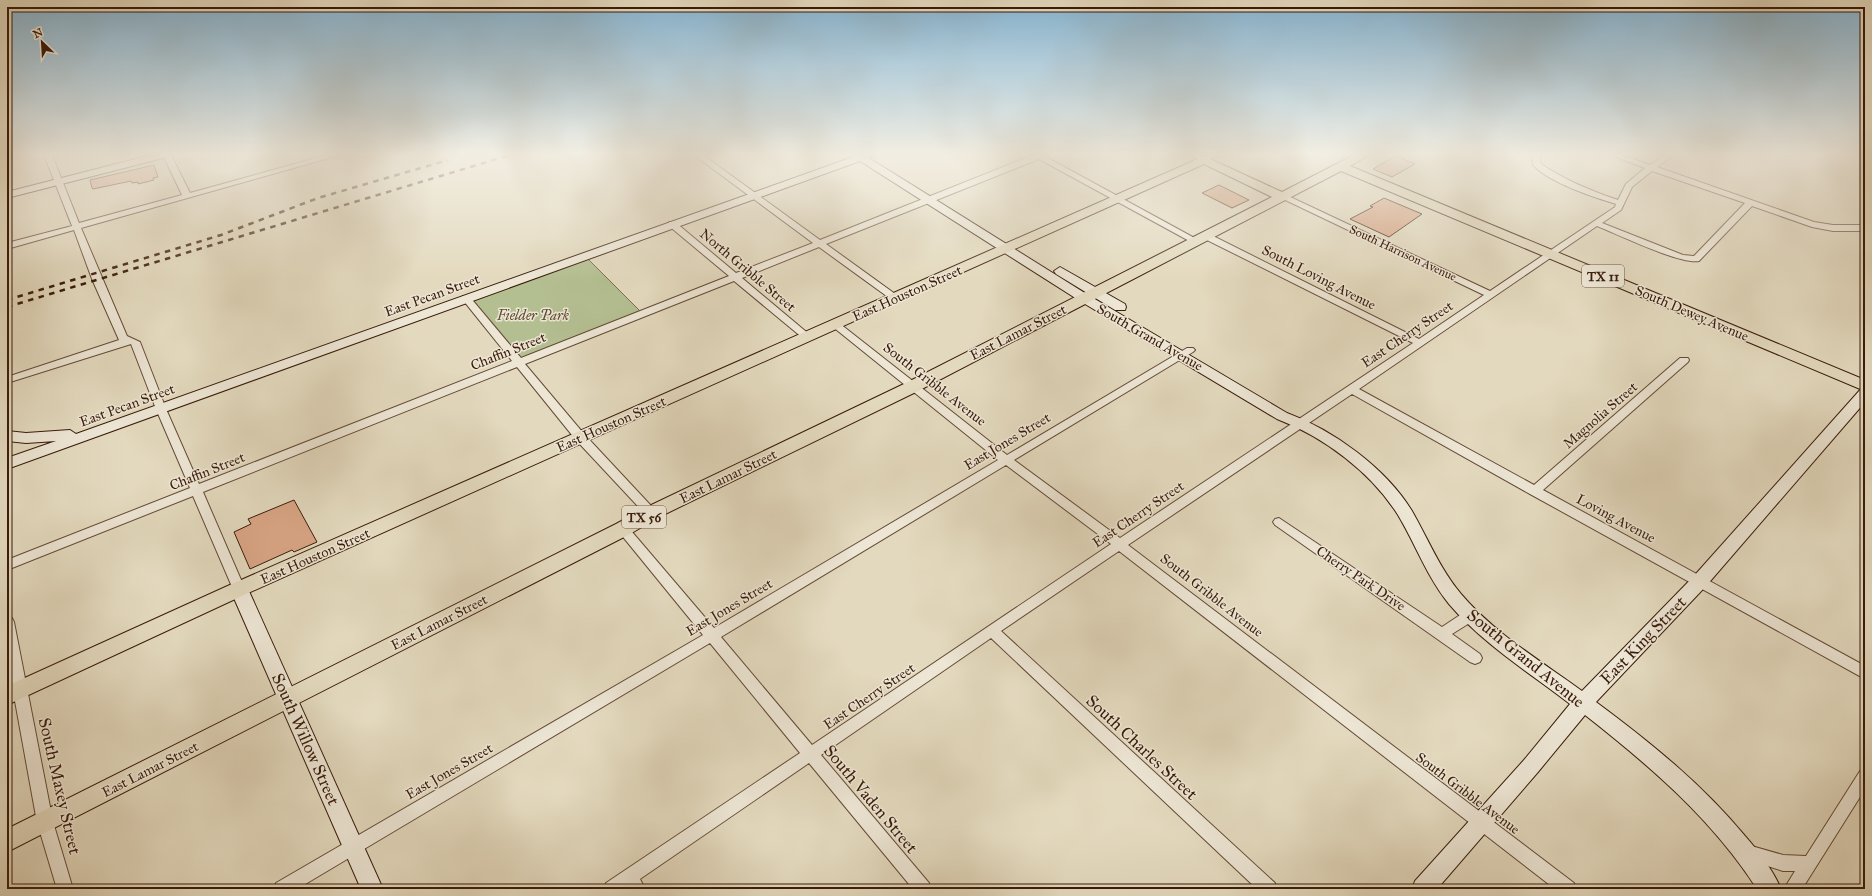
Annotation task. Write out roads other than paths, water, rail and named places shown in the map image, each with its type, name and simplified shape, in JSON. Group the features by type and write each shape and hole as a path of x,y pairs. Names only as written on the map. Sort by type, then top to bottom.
{"main road":[{"name":"East Lamar Street","path":"7,841 623,529 651,513 912,387 1283,197"},
{"name":"South Dewey Avenue","path":"1413,197 1865,386"},
{"name":"East Houston Street","path":"13,693 239,589 836,325 1118,198"}],"street":[{"path":"65,197 123,338 135,342 161,409 239,589"},
{"path":"7,246 184,197"},
{"name":"East Pecan Street","path":"7,464 748,197"},
{"path":"756,197 895,298"},
{"name":"Chaffin Street","path":"7,565 937,197"},
{"name":"South Harrison Avenue","path":"1283,197 1492,294"},
{"path":"1601,197 1621,203"},
{"name":"East Cherry Street","path":"612,889 634,883 810,754 1298,421 1352,389 1552,254 1618,208 1624,197"},
{"path":"1736,197 1812,224 1833,228 1865,228"},
{"name":"South Grand Avenue","path":"934,198 1090,296 1186,352 1282,416 1298,421 1340,448 1367,469 1389,491 1405,512 1432,566 1445,586 1471,615 1633,742 1679,781 1711,813 1745,852 1770,889"},
{"name":"South Loving Avenue","path":"1118,198 1420,343"},
{"path":"1596,223 1681,257 1696,259 1751,202"},
{"name":"North Gribble Street","path":"672,224 807,337"},
{"path":"466,298 580,437 651,513"},
{"name":"South Gribble Avenue","path":"836,325 912,387 1006,460 1119,544 1568,889"},
{"path":"7,380 129,340"},
{"name":"East Jones Street","path":"282,889 712,636 1186,352"},
{"name":"Magnolia Street","path":"1534,490 1684,360"},
{"name":"Loving Avenue","path":"1352,389 1865,673"},
{"name":"East King Street","path":"1423,889 1531,766 1583,703 1700,581 1865,393"},
{"path":"7,436 26,438 60,437 102,429"},
{"name":"Cherry Park Drive","path":"1279,522 1475,658"},
{"name":"South Vaden Street","path":"623,529 922,889"},
{"name":"South Willow Street","path":"239,589 372,889"},
{"path":"1442,634 1471,615"},
{"name":"South Maxey Street","path":"7,622 13,693 65,889"},
{"name":"South Charles Street","path":"992,630 1269,889"},
{"path":"1792,889 1810,864 1865,776"},
{"path":"1745,852 1783,863 1810,864"}],"railway":[{"path":"7,300 221,235 322,197"},
{"path":"7,307 372,197"}],"park label":[{"name":"Fielder Park","path":"533,315"}]}
